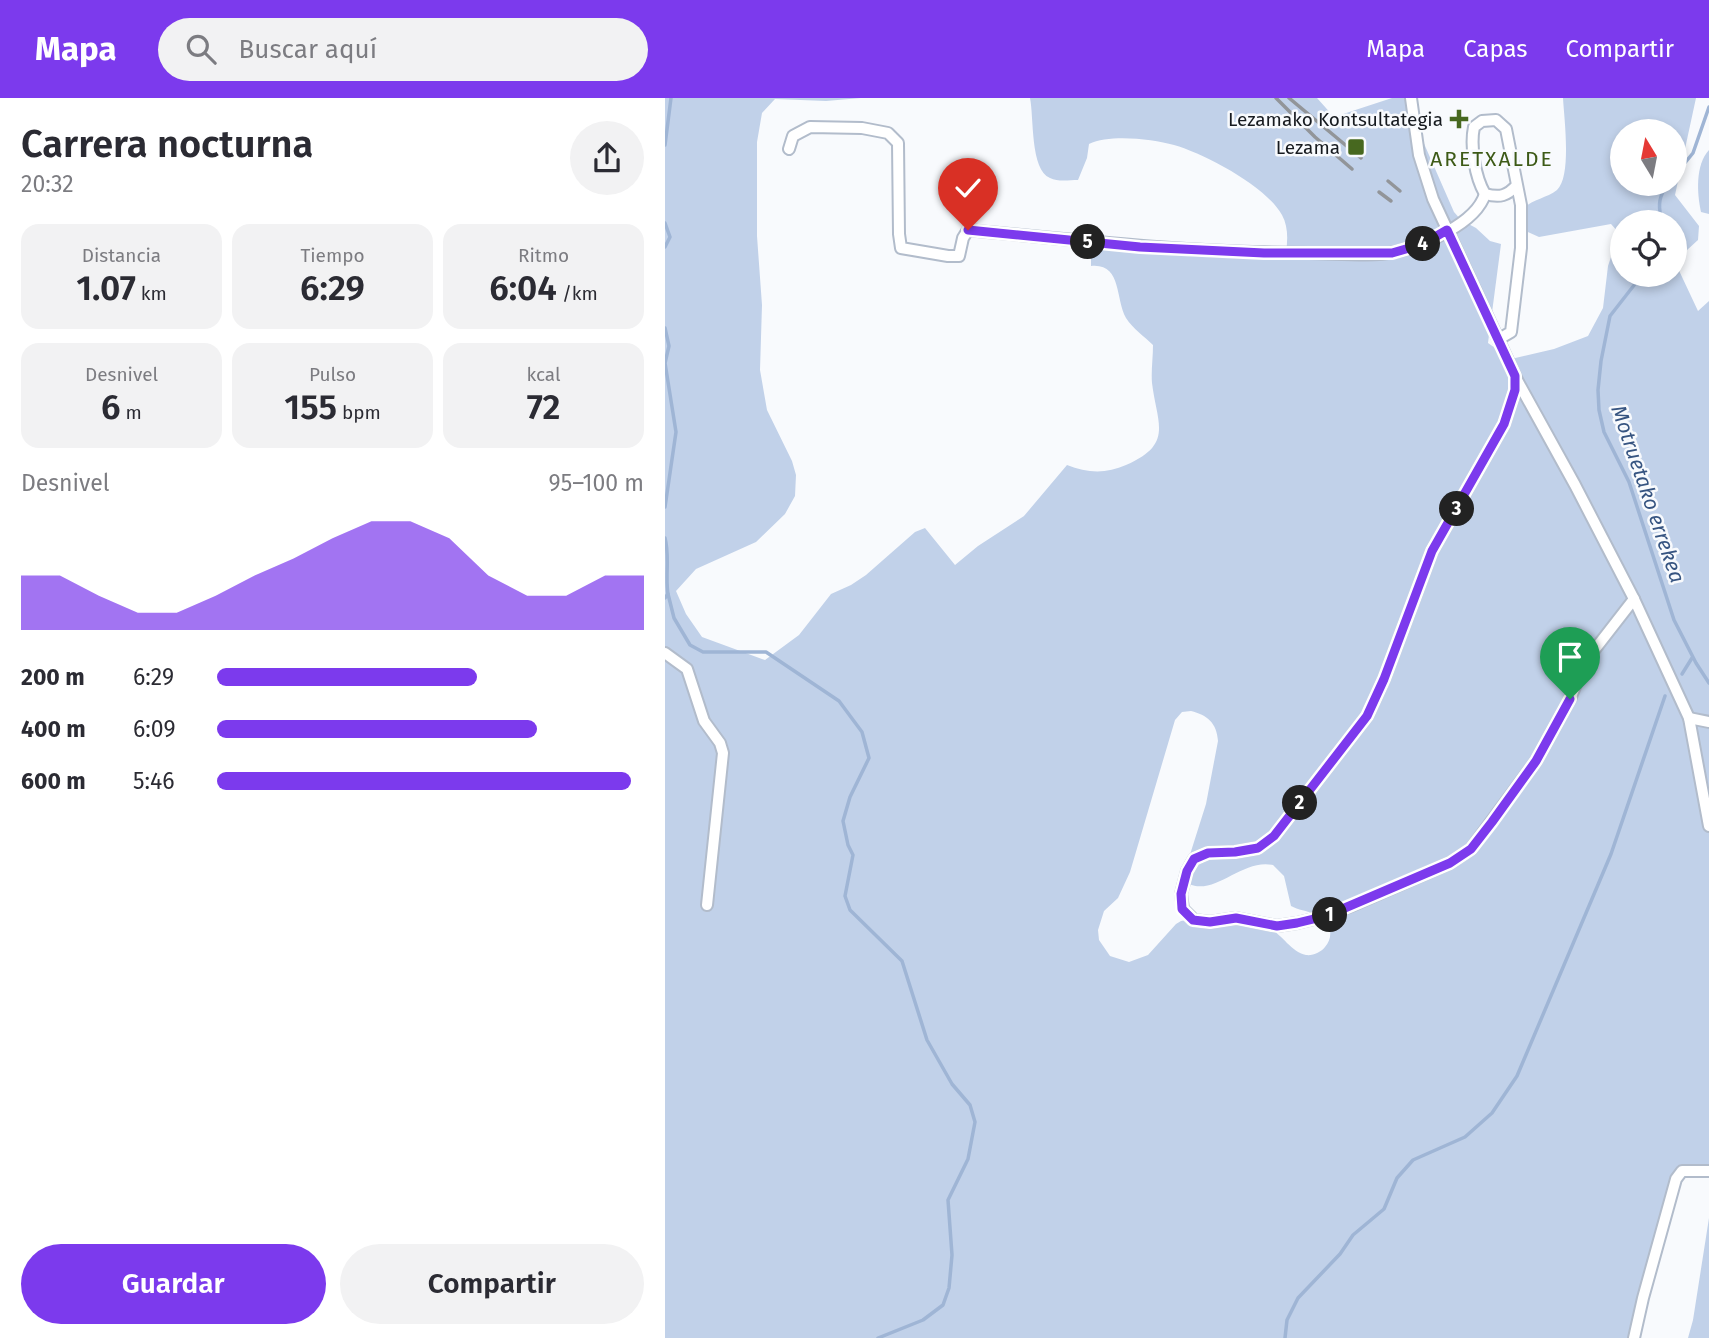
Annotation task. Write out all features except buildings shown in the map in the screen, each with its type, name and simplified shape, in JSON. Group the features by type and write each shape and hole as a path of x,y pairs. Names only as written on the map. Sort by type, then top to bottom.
{"street":[{"path":"1411,98 1419,155 1447,230 1515,376 1576,485 1634,599 1689,718 1709,826"},
{"path":"1499,339 1510,332 1521,248 1521,205 1506,129 1496,120 1482,121 1474,127 1472,136 1479,184 1485,194 1497,197 1509,194 1517,185"},
{"path":"789,149 793,136 810,127 862,128 888,133 898,143 901,248 948,256 959,256 963,238 968,230 1140,247 1264,253 1392,253 1423,244 1467,220 1482,206 1485,194"},
{"path":"1515,376 1515,390 1504,424 1432,551 1384,679 1367,716 1274,836 1258,848 1208,853 1194,859 1187,871 1181,894 1182,909 1193,920 1210,922 1236,918 1277,926 1297,923 1351,906 1450,863 1471,849 1536,761 1570,699 1585,662 1634,599"},
{"path":"665,653 687,669 704,721 720,743 723,753 707,905"},
{"path":"1689,718 1709,722"},
{"path":"1634,1338 1676,1179 1682,1171 1709,1171"}],"shaded area":[{"path":"665,98 861,98 826,101 775,99 762,113 757,142 757,236 762,305 760,370 767,410 796,475 795,496 785,514 756,542 696,569 676,591 686,614 702,637 765,660 799,635 831,594 866,575 915,532 925,528 955,565 978,546 1024,516 1067,465 1089,471 1111,470 1126,465 1151,449 1159,432 1152,383 1153,345 1126,318 1113,276 1108,270 1091,266 1091,248 1168,255 1216,251 1286,252 1287,233 1284,219 1263,193 1218,163 1174,145 1131,138 1098,141 1089,144 1087,158 1078,180 1050,178 1039,165 1036,154 1030,98 1317,98 1334,117 1392,98 1404,98 1454,212 1490,241 1501,244 1488,343 1511,359 1554,349 1588,336 1603,308 1610,260 1610,287 1687,287 1698,311 1709,301 1709,1172 1680,1177 1630,1338 665,1338","holes":["1191,711 1202,715 1216,729 1218,741 1206,804 1187,864 1189,884 1209,885 1251,867 1273,865 1284,876 1291,906 1320,916 1328,924 1329,939 1319,952 1309,955 1301,953 1270,929 1214,920 1181,921 1148,955 1129,962 1110,956 1099,940 1098,930 1104,911 1118,898 1130,872 1175,720 1182,712"]},
{"path":"1563,98 1696,98 1687,140 1687,119 1610,119 1610,196 1676,196 1687,210 1610,210 1610,224 1539,237 1519,228 1524,208 1553,193 1562,183 1566,160"},
{"path":"1709,150 1709,214 1701,212 1698,188 1701,163"},
{"path":"1687,210 1699,226 1698,240 1687,250"},
{"path":"1709,1218 1709,1338 1688,1338 1693,1320"}],"waterway":[{"path":"665,145 671,98"},
{"name":"Motruetako errekea","path":"1687,160 1693,153 1709,107"},
{"name":"Motruetako errekea","path":"1660,210 1661,196"},
{"path":"665,223 670,237 665,247"},
{"name":"Motruetako errekea","path":"1633,287 1610,316 1601,361 1599,410 1604,432 1629,482 1674,620 1709,683"},
{"path":"665,328 669,346 665,363 676,432 665,507"},
{"path":"665,538 668,594 665,598"},
{"path":"668,594 674,618 690,645 703,652 766,652 839,701 862,732 869,758 850,797 843,821 853,855 845,896 850,910 902,961 927,1040 952,1084 970,1105 975,1122 968,1159 948,1200 952,1255 949,1288 943,1305 923,1320 878,1338"},
{"path":"1682,674 1692,658"},
{"path":"1285,1338 1287,1320 1298,1298 1340,1254 1353,1235 1384,1209 1397,1178 1413,1160 1465,1137 1492,1113 1517,1076 1611,854 1665,696"}],"railway":[{"path":"1276,98 1352,169"},
{"path":"1289,98 1361,158"},
{"path":"1388,181 1400,191"},
{"path":"1379,192 1391,201"}],"place":[{"name":"Lezamako Kontsultategia","path":"1459,119"},
{"name":"Lezama","path":"1356,147"}],"district":[{"name":"ARETXALDE","path":"1492,159"}],"route":[{"path":"968,230 1140,247 1264,253 1392,253 1423,244 1447,230 1515,376 1515,390 1504,424 1432,551 1384,679 1367,716 1274,836 1258,848 1208,853 1194,859 1187,871 1181,894 1182,909 1193,920 1210,922 1236,918 1277,926 1297,923 1326,916 1450,863 1471,849 1492,822 1536,761 1570,699"}]}
